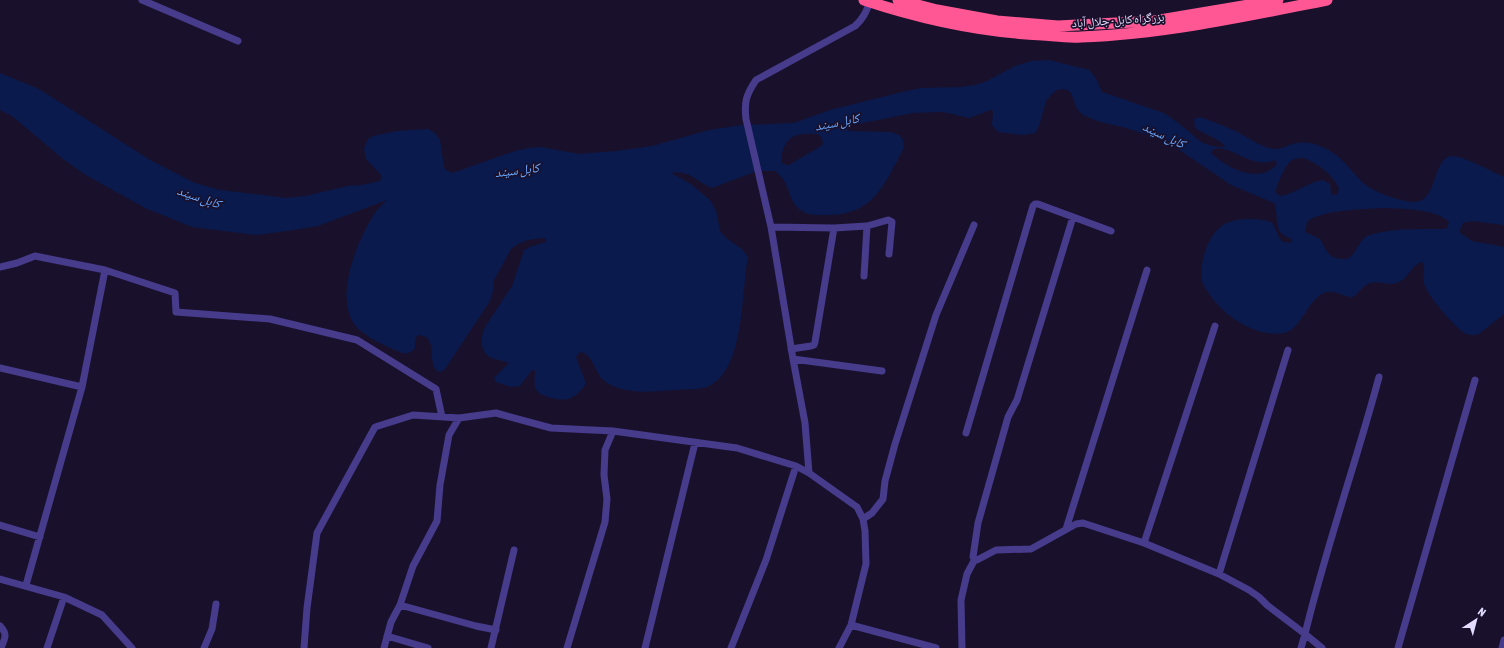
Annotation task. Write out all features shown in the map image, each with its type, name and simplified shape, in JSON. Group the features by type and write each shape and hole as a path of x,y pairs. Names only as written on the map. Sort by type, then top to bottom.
{"highway":[{"name":"بزرگراه کابل- جلال آباد","path":"898,0 936,10 997,21 1058,26 1154,26 1278,0"},
{"name":"بزرگراه کابل- جلال آباد","path":"867,1 939,21 978,29 1018,34 1080,38 1327,0"}],"street":[{"path":"142,0 238,41"},
{"path":"809,473 806,422 793,360 771,227 744,105 749,91 756,80 861,22 865,15 867,1"},
{"path":"966,433 1033,206 1038,204 1111,231"},
{"path":"962,648 961,600 968,574 975,560 973,557 978,523 1008,417 1019,393 1073,217"},
{"path":"771,227 834,228 867,226 890,220 892,222 889,254"},
{"path":"862,519 872,513 883,498 885,481 895,444 936,315 974,225"},
{"path":"864,276 867,226"},
{"path":"791,348 814,345 834,228"},
{"path":"0,267 36,256 105,270 175,293 176,312 270,319 357,340 436,389 442,417"},
{"path":"26,585 82,387 105,270"},
{"path":"1066,529 1147,270"},
{"path":"1144,544 1215,326"},
{"path":"1219,574 1288,350"},
{"path":"793,360 882,371"},
{"path":"0,368 82,387"},
{"path":"1301,648 1318,582 1368,419 1379,377"},
{"path":"1398,648 1475,380"},
{"path":"304,648 307,608 317,533 375,427 413,415 459,418 496,413 551,428 613,431 737,448 796,466 809,473 856,507 862,519 865,531 866,564 851,625 839,648"},
{"path":"384,648 391,622 400,605 412,566 437,521 440,485 449,435 459,418"},
{"path":"568,648 605,522 607,499 604,476 605,450 613,431"},
{"path":"645,648 695,443"},
{"path":"731,648 766,560 796,466"},
{"path":"975,560 996,550 1031,549 1066,529 1076,524 1083,523 1144,544 1219,574 1254,593 1322,648"},
{"path":"0,525 40,537"},
{"path":"491,648 514,550"},
{"path":"0,579 26,585 64,597 102,616 127,647"},
{"path":"47,648 64,597"},
{"path":"204,648 212,629 216,604"},
{"path":"400,605 496,630"},
{"path":"851,625 936,648"},
{"path":"0,626 6,634 1,648"},
{"path":"387,636 428,648"},
{"path":"1502,648 1504,640"}],"water":[{"name":"کابل سيند","path":"1049,60 1089,70 1095,77 1102,92 1164,113 1201,142 1216,147 1225,146 1195,128 1194,119 1200,117 1216,123 1270,148 1279,149 1300,143 1310,143 1320,146 1339,158 1367,186 1401,200 1413,202 1421,200 1427,196 1441,165 1445,159 1451,156 1456,156 1470,161 1504,177 1504,225 1471,221 1463,223 1459,232 1472,241 1504,247 1504,314 1479,334 1470,335 1463,332 1444,313 1427,291 1424,284 1424,265 1422,262 1416,265 1404,279 1397,283 1370,283 1365,285 1353,297 1330,292 1320,295 1296,326 1290,331 1273,334 1262,332 1240,323 1214,301 1204,286 1201,274 1206,248 1220,227 1232,221 1243,219 1255,219 1271,222 1280,239 1286,243 1291,242 1292,239 1281,233 1279,229 1274,203 1231,185 1172,145 1154,137 1097,121 1083,115 1077,109 1071,93 1067,90 1061,89 1057,90 1046,101 1039,126 1035,133 1022,135 998,132 992,125 993,111 991,110 969,118 943,112 913,113 848,126 847,128 849,131 890,132 899,135 903,140 904,148 890,174 876,195 856,210 842,214 815,215 800,210 791,198 786,184 780,175 775,171 757,171 712,188 683,173 671,173 691,184 711,201 716,211 720,231 726,238 742,249 748,257 739,328 735,347 729,364 721,377 706,387 698,389 639,392 618,388 605,382 588,356 580,352 576,357 585,381 585,385 578,394 571,398 555,399 544,396 537,390 535,387 535,371 532,370 520,386 511,387 496,382 494,378 509,363 489,357 483,350 482,345 482,336 485,327 512,286 524,250 546,242 546,239 528,240 511,249 494,280 490,301 445,369 441,372 437,371 434,367 431,344 426,337 419,335 416,337 415,348 411,352 402,353 364,334 355,325 349,313 347,285 350,270 360,240 373,216 387,200 318,226 294,230 257,235 192,227 145,208 84,174 63,159 12,116 0,110 0,73 39,89 150,160 195,183 220,190 286,198 305,196 348,186 380,181 382,176 366,159 364,148 368,139 373,136 397,131 428,129 435,133 440,140 444,167 452,173 515,151 529,148 541,147 579,154 616,151 652,146 709,130 742,125 794,123 830,110 921,88 961,87 975,85 987,81 1015,66 1031,61","holes":["818,134 822,138 823,144 789,165 782,163 784,147 788,140 797,135","1220,148 1227,150 1254,161 1268,162 1275,160 1277,164 1270,170 1262,173 1253,174 1244,172 1219,160 1211,152 1214,149","1298,158 1304,158 1314,163 1329,174 1339,188 1337,195 1333,195 1331,193 1330,184 1323,180 1312,183 1286,195 1281,196 1276,193 1279,181 1289,163","1382,208 1417,210 1435,214 1443,217 1449,222 1447,228 1444,229 1395,230 1375,233 1364,238 1351,256 1348,258 1339,259 1334,258 1326,251 1320,239 1305,232 1307,222 1313,218 1342,211"]}]}
